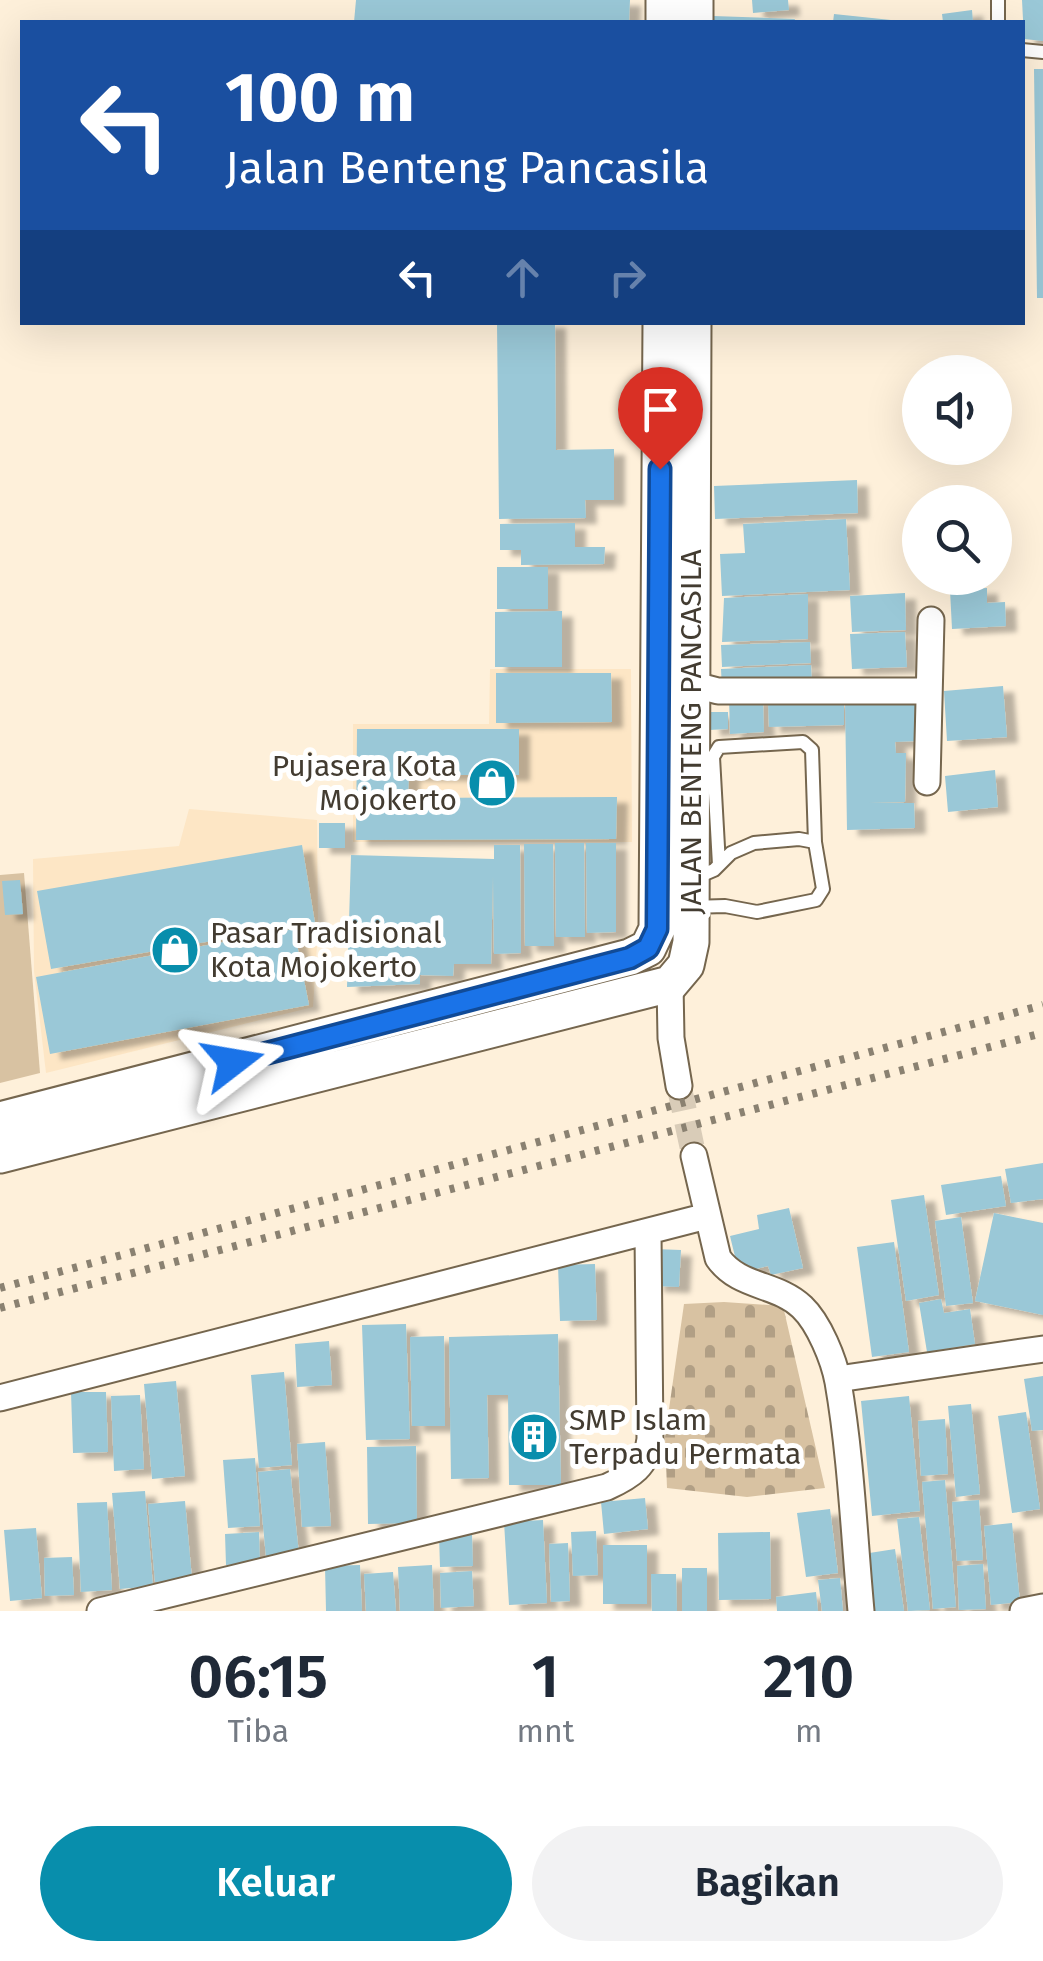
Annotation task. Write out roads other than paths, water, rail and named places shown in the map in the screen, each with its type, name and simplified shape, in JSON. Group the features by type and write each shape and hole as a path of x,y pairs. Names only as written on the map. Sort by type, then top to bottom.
{"street":[{"name":"JALAN BENTENG PANCASILA","path":"0,1156 166,1096 630,958 648,948 657,929 675,684 677,362 663,325"},
{"name":"JALAN BENTENG PANCASILA","path":"677,362 692,325"},
{"path":"927,782 931,620"},
{"name":"JALAN BENTENG PANCASILA","path":"0,1120 166,1096 670,984 686,965 700,884 675,684"},
{"path":"675,684 718,691 929,691"},
{"path":"670,984 671,1038 679,1086"},
{"path":"694,1156 718,1258 728,1272 784,1295 802,1307 818,1331 838,1378 861,1611"},
{"path":"0,1398 707,1216"},
{"path":"100,1611 624,1479 644,1463 650,1438 648,1232"},
{"path":"838,1378 1043,1349"},
{"path":"1023,1611 1043,1607"}],"lane":[{"path":"803,742 812,750 814,842 823,889 816,900 757,912 725,906 700,884 713,757 720,746 803,742"},
{"path":"700,884 732,852 754,843 799,839 814,842"}],"tunnel":[{"path":"679,1086 694,1156"}],"railway":[{"path":"0,1288 1043,1005"},
{"path":"0,1308 1043,1033"}],"place":[{"name":"Pujasera Kota Mojokerto","path":"492,783"},
{"name":"Pasar Tradisional Kota Mojokerto","path":"175,950"},
{"name":"SMP Islam Terpadu Permata","path":"534,1437"}]}
